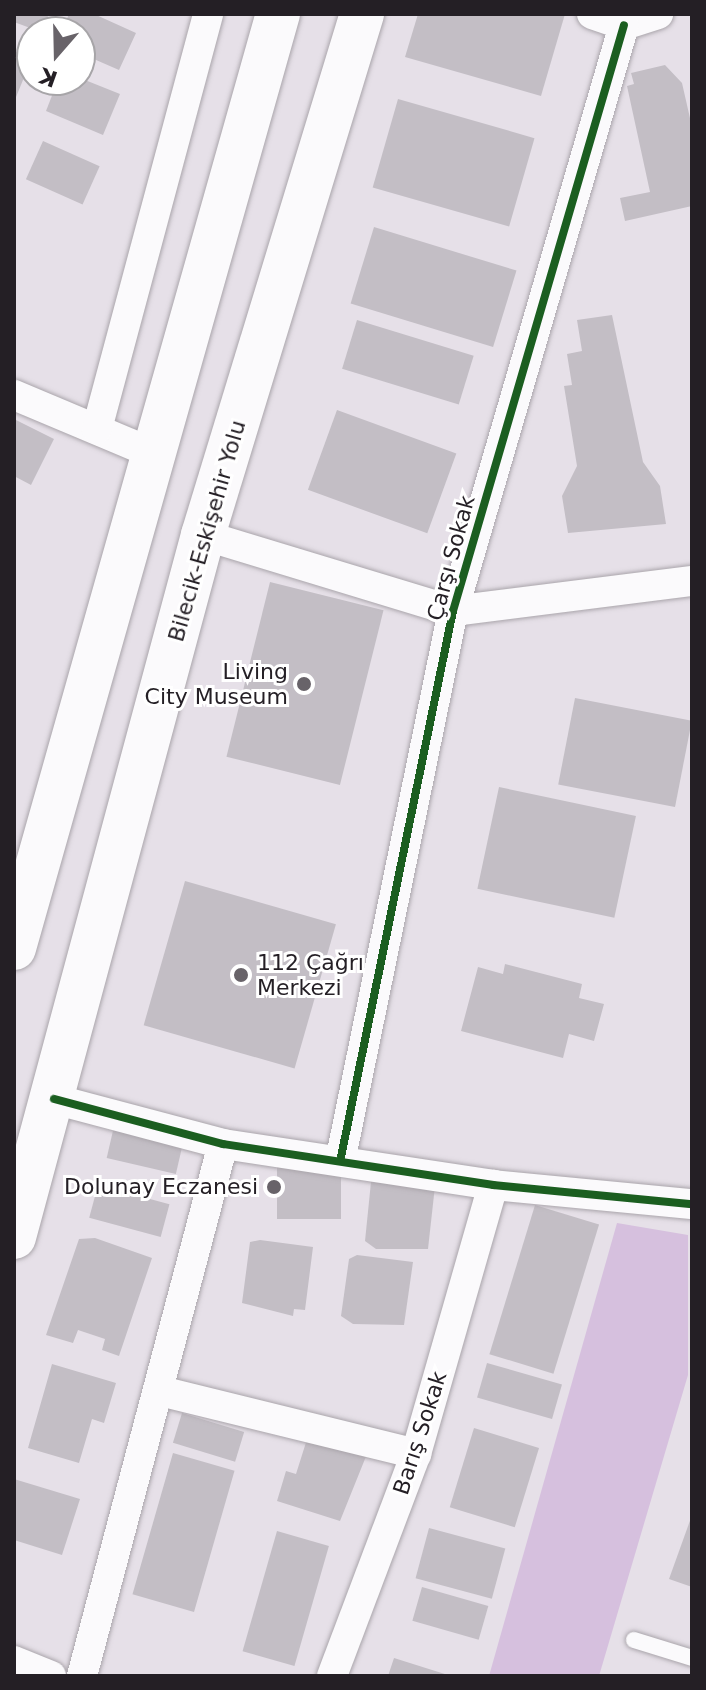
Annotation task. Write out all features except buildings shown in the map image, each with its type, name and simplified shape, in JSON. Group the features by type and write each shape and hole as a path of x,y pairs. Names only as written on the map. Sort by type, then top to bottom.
{"main road":[{"path":"14,948 278,14"},
{"name":"Bilecik-Eskişehir Yolu","path":"14,1237 54,1099 203,535 362,14"}],"street":[{"path":"97,429 208,14"},
{"path":"592,14 624,25 658,14"},
{"name":"Çarşı Sokak","path":"341,1157 453,611 624,25"},
{"path":"14,395 152,453"},
{"path":"203,535 453,611 692,581"},
{"path":"54,1099 223,1144 341,1157 493,1185 692,1204"},
{"path":"82,1676 223,1144"},
{"name":"Barış Sokak","path":"332,1676 416,1454 493,1185"},
{"path":"160,1391 416,1454"},
{"path":"14,1661 51,1676"}],"lane":[{"path":"634,1640 692,1658"}],"shaded area":[{"path":"617,1223 688,1235 688,1375 599,1676 489,1676"}],"cycle path":[{"path":"341,1157 453,611 624,25"},
{"path":"54,1099 223,1144 493,1185 692,1204"}],"place":[{"name":"Living City Museum","path":"304,684"},
{"name":"112 Çağrı Merkezi","path":"241,975"},
{"name":"Dolunay Eczanesi","path":"274,1187"}]}
